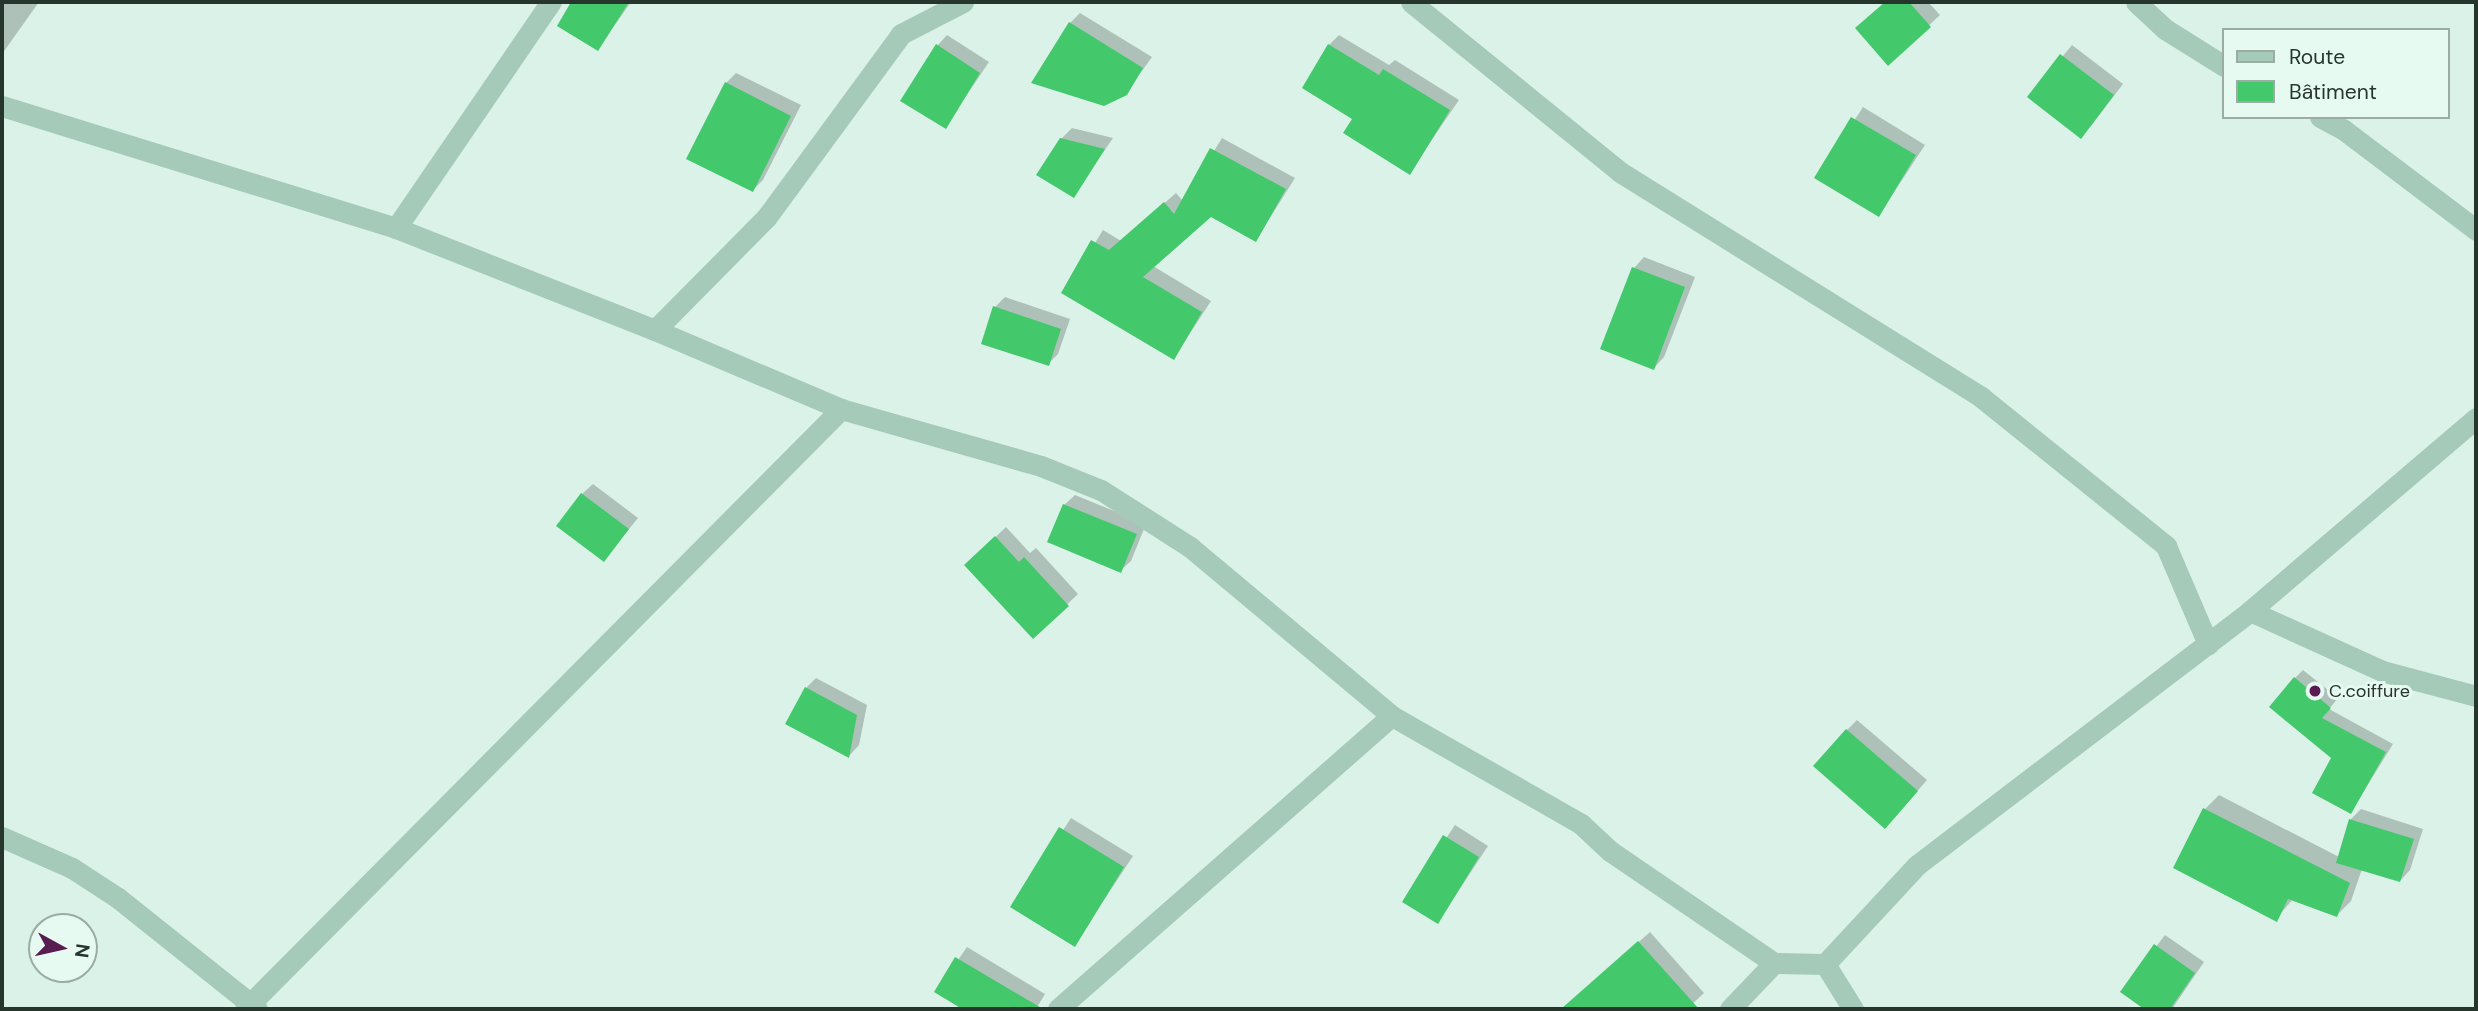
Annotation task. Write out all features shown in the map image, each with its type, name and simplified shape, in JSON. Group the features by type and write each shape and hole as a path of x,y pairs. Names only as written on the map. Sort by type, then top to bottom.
{"street":[{"path":"396,228 551,2"},
{"path":"655,330 766,218 901,34 964,2"},
{"path":"1411,2 1620,172 1981,397 2166,546 2208,644"},
{"path":"2136,2 2165,29 2222,65"},
{"path":"2,106 396,228 655,330 841,410 1041,466 1101,490 1190,547 1392,716 1581,824 1610,851 1774,963 1825,964 1917,865 2250,611 2476,418"},
{"path":"2324,119 2344,130 2476,230"},
{"path":"2,837 72,868 118,898 251,1007 841,410"},
{"path":"2250,611 2382,671 2476,696"},
{"path":"1058,1009 1392,716"},
{"path":"1730,1009 1774,963"},
{"path":"1825,964 1853,1009"}],"building":[{"path":"571,2 629,2 598,51 557,26"},
{"path":"1885,2 1909,2 1931,27 1888,66 1855,28"},
{"path":"1069,22 1143,68 1127,95 1104,106 1031,83"},
{"path":"936,44 980,73 946,129 900,101"},
{"path":"1328,44 1379,75 1383,69 1450,110 1410,175 1343,133 1352,119 1302,88"},
{"path":"2060,54 2114,95 2081,139 2027,97"},
{"path":"725,82 791,116 753,192 686,159"},
{"path":"1851,117 1916,155 1879,217 1814,178"},
{"path":"1060,138 1105,149 1074,198 1036,175"},
{"path":"1210,148 1286,189 1256,242 1211,217 1143,277 1202,312 1174,360 1061,293 1091,240 1109,250 1164,202 1174,214"},
{"path":"1632,267 1685,287 1654,370 1600,349"},
{"path":"993,306 1061,329 1049,366 981,344"},
{"path":"581,493 629,529 604,562 556,526"},
{"path":"1063,504 1137,534 1121,573 1047,542"},
{"path":"995,536 1019,562 1024,557 1069,606 1033,639 964,565"},
{"path":"2294,677 2331,708 2322,718 2386,752 2351,814 2312,793 2331,758 2269,707"},
{"path":"805,687 857,715 849,758 785,724"},
{"path":"1846,729 1918,791 1885,829 1813,766"},
{"path":"2203,808 2350,883 2337,917 2288,899 2277,922 2173,868"},
{"path":"2349,819 2414,839 2400,882 2336,863"},
{"path":"1059,827 1124,867 1075,947 1010,907"},
{"path":"1443,835 1479,857 1438,924 1402,902"},
{"path":"1638,941 1699,1009 1561,1009"},
{"path":"2154,944 2195,973 2170,1009 2144,1009 2120,992"},
{"path":"955,957 1043,1009 962,1009 934,992"}],"place":[{"name":"C.coiffure","path":"2315,691"}]}
